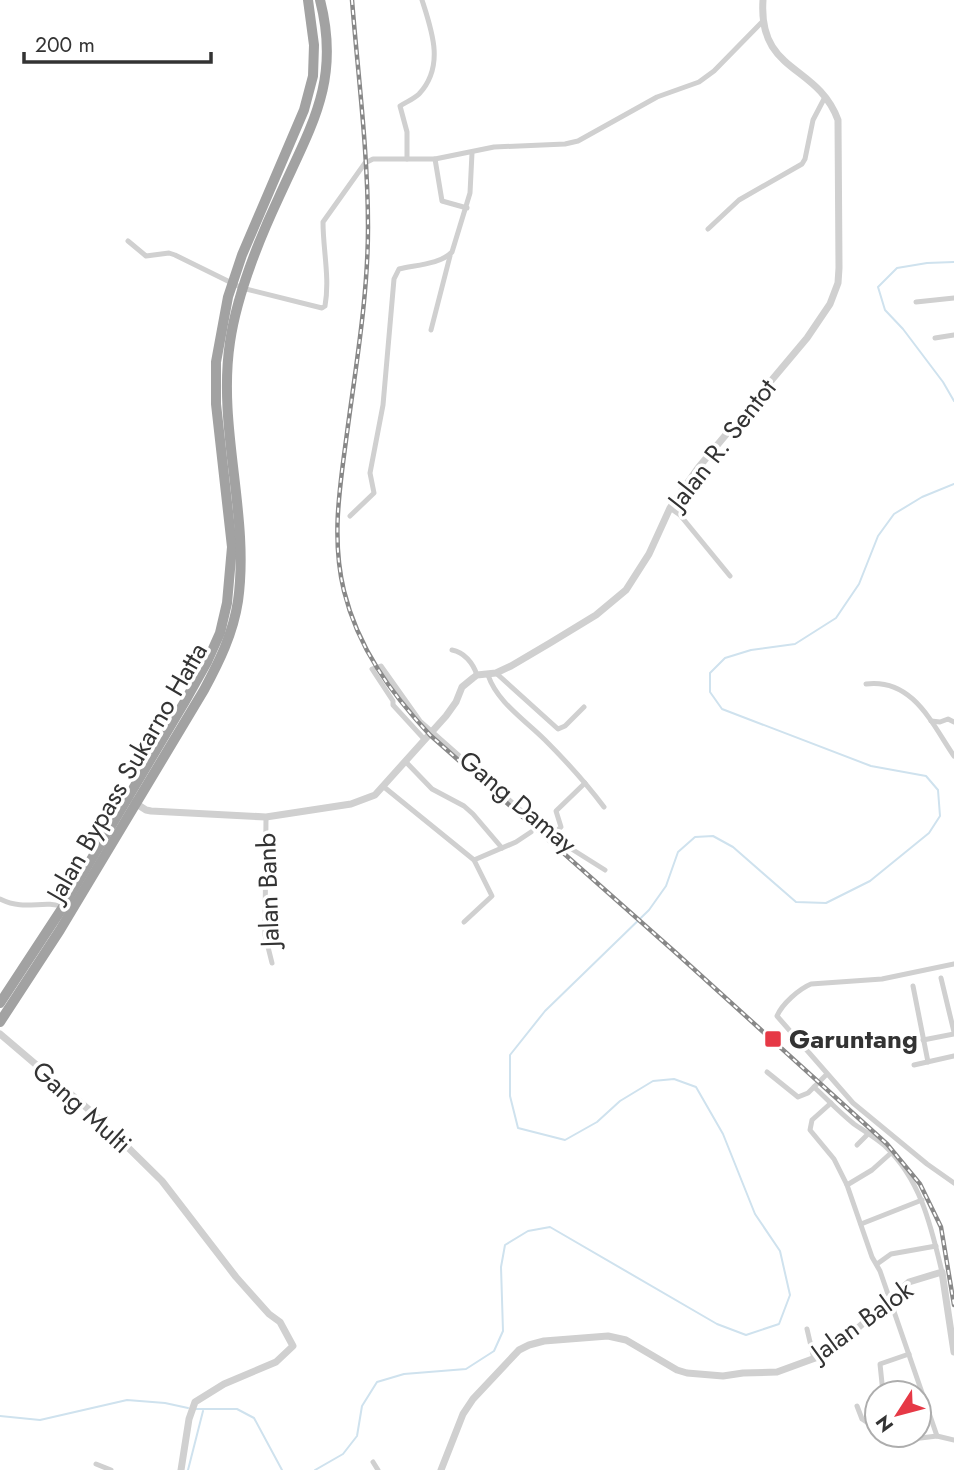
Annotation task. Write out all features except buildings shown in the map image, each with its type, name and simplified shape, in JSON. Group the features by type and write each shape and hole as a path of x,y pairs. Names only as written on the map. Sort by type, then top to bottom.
{"highway":[{"name":"Jalan Bypass Sukarno Hatta","path":"0,1003 222,657 238,604 241,578 240,525 226,408 237,286 242,255 304,110 313,76 314,44 308,0"},
{"name":"Jalan Bypass Sukarno Hatta","path":"237,286 309,136 321,103 327,60 327,34 320,0"},
{"name":"Jalan Bypass Sukarno Hatta","path":"0,1022 26,985 132,800"}],"street":[{"path":"407,159 407,132 400,106 421,91 433,63 435,40 422,0"},
{"name":"Jalan R. Sentot","path":"477,675 492,673 551,643 596,615 626,590 649,554 670,508 698,468 815,328 830,304 838,284 839,268 839,129 834,109 825,97 809,79 778,56 771,47 762,22 763,0"},
{"path":"128,241 146,256 169,253 237,286 315,307 325,306 326,254 323,222 365,163 381,158 436,159 506,146 565,144 594,133 657,97 699,82 714,71 762,22"},
{"path":"708,229 739,200 802,164 813,120 825,97"},
{"path":"431,330 450,256 467,208 472,153"},
{"path":"436,159 442,201 467,208"},
{"path":"350,516 374,493 370,472 383,405 394,279 399,269 450,256"},
{"path":"916,302 954,298"},
{"path":"935,338 954,335"},
{"path":"670,508 680,515 730,576"},
{"path":"132,800 151,811 266,817 351,804 375,795 433,732 456,702 463,687 477,675 471,662 461,653 452,650"},
{"name":"Gang Damay","path":"425,740 393,705 393,701 372,671 377,666 383,669 420,721 551,836 605,870"},
{"path":"492,673 558,729 565,726 584,707"},
{"path":"492,673 495,692 585,783 604,807"},
{"path":"866,684 877,683 908,693 954,757"},
{"path":"929,720 938,722 948,719 954,722"},
{"path":"405,761 432,789 473,814 502,848"},
{"path":"551,836 561,827 556,811 585,783"},
{"path":"384,787 474,860 492,895 484,906 464,922"},
{"name":"Jalan Banb","path":"266,817 265,935 272,963"},
{"path":"474,860 531,832"},
{"path":"0,899 25,907 54,904 63,907"},
{"path":"954,964 882,979 811,984 801,989 779,1010 777,1016 853,1102 927,1164 954,1182"},
{"path":"923,1040 954,1033 941,978"},
{"path":"913,986 928,1062"},
{"name":"Gang Multi","path":"0,1034 94,1114 162,1181 236,1277 269,1314 281,1322 293,1346 276,1362 224,1384 195,1402 189,1419 181,1470"},
{"path":"914,1065 954,1056"},
{"path":"767,1072 798,1097 814,1087 827,1073"},
{"path":"814,1087 891,1153 914,1183 936,1246 954,1352"},
{"path":"831,1102 809,1124 810,1130 832,1157 848,1185 937,1436"},
{"path":"857,1145 869,1133"},
{"path":"848,1185 872,1170 891,1153"},
{"path":"861,1224 922,1200"},
{"path":"877,1265 891,1254 936,1246"},
{"name":"Jalan Balok","path":"441,1470 463,1414 473,1399 519,1350 529,1345 592,1337 616,1338 626,1340 677,1370 708,1376 777,1372 814,1359 859,1327 889,1298 913,1280 942,1272"},
{"path":"807,1329 814,1359"},
{"path":"882,1379 880,1364 909,1354"},
{"path":"857,1406 863,1420"},
{"path":"933,1437 954,1440"},
{"path":"373,1462 378,1470"},
{"path":"96,1464 111,1470"}],"waterway":[{"path":"954,262 897,268 878,287 885,310 903,329 954,401"},
{"path":"315,1470 343,1454 357,1436 362,1406 377,1382 404,1374 466,1369 494,1351 503,1331 501,1267 505,1245 528,1231 550,1227 717,1324 746,1335 779,1324 790,1295 780,1251 755,1214 723,1134 696,1087 674,1079 653,1081 620,1101 597,1122 565,1140 518,1128 510,1096 510,1055 545,1011 649,910 666,886 678,852 695,837 713,836 733,847 796,902 826,903 870,881 929,833 940,816 938,790 926,776 871,766 722,709 710,692 710,673 725,658 751,650 795,644 836,618 859,584 878,536 894,514 922,497 954,484"},
{"path":"0,1416 40,1420 127,1400 188,1408"},
{"path":"194,1409 237,1409 254,1418 282,1470"},
{"path":"188,1470 203,1411"}],"railway":[{"path":"352,0 368,227 361,330 337,532 344,591 358,632 389,686 430,735 887,1144 920,1184 941,1227 954,1305"}],"place":[{"name":"Garuntang","path":"773,1039"}]}
